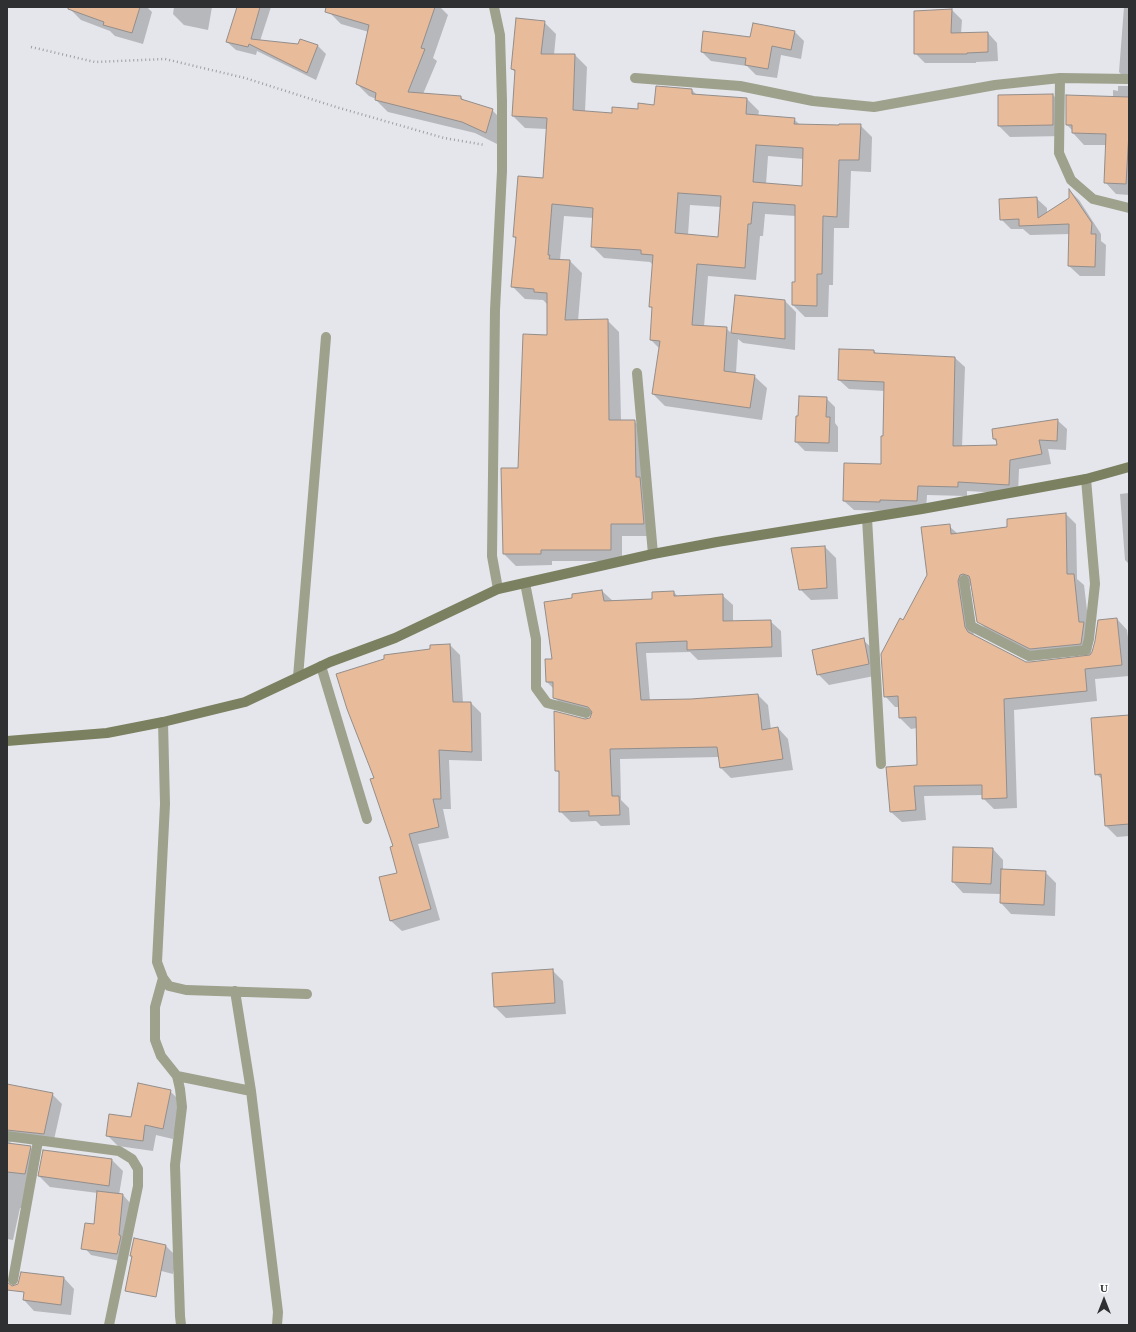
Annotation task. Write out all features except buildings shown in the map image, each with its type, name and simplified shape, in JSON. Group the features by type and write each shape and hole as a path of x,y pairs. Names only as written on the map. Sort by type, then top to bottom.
{"street":[{"path":"494,7 500,35 502,101 502,148 495,310 492,556 498,589"},
{"path":"635,78 740,86 813,101 874,107 995,85 1060,78 1129,79"},
{"path":"1060,78 1059,153 1071,180 1093,199 1129,208"},
{"path":"298,677 326,337"},
{"path":"637,373 653,554"},
{"path":"7,742 107,733 163,722 245,702 321,666 395,638 498,589 653,554 717,542 922,509 1086,479 1129,467"},
{"path":"964,580 971,626 1029,656 1086,650 1089,639 1095,584 1086,479"},
{"path":"867,518 881,764"},
{"path":"525,583 536,639 536,688 547,703 586,713"},
{"path":"321,666 367,819"},
{"path":"163,722 165,804 157,962 163,978 169,986 186,990 307,994"},
{"path":"163,978 155,1007 155,1040 161,1056 177,1076 182,1107 175,1165 181,1325"},
{"path":"235,991 251,1091 278,1312 277,1325"},
{"path":"177,1076 251,1091"},
{"path":"7,1136 119,1151 132,1159 138,1169 138,1186 109,1325"},
{"path":"13,1280 38,1141"}],"path":[{"path":"31,47 95,62 165,59 245,78 336,107 444,138 502,148"}]}
